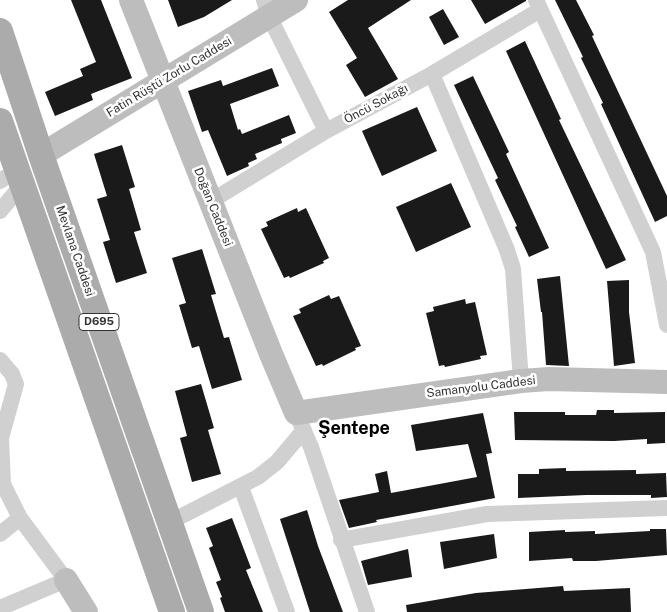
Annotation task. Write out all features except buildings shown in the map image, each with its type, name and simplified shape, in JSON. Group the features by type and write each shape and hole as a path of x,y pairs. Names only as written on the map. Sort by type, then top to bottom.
{"main road":[{"name":"Mevlana Caddesi","path":"0,31 41,155 201,612"},
{"name":"D695","path":"0,121 13,179 172,612"}],"street":[{"name":"Doğan Caddesi","path":"131,0 271,354 300,422"},
{"name":"Fatin Rüştü Zorlu Caddesi","path":"41,155 162,81 267,8 296,0"},
{"path":"538,5 653,252 667,325"},
{"name":"Öncü Sokağı","path":"212,201 326,131 432,74 538,5"},
{"path":"267,8 326,131"},
{"path":"432,74 508,250 513,269 521,381"},
{"path":"0,211 13,179"},
{"path":"653,252 667,244"},
{"path":"0,360 12,374 16,384 1,438 3,484 20,518 66,580 86,612"},
{"name":"Samanyolu Caddesi","path":"300,422 521,381 548,379 667,382"},
{"path":"170,522 241,487 278,462 300,422"},
{"path":"300,422 367,612"},
{"path":"241,487 287,612"},
{"path":"341,540 487,514 667,508"},
{"path":"0,534 20,518"},
{"path":"0,608 66,580"}],"district":[{"name":"Şentepe","path":"354,428"}]}
